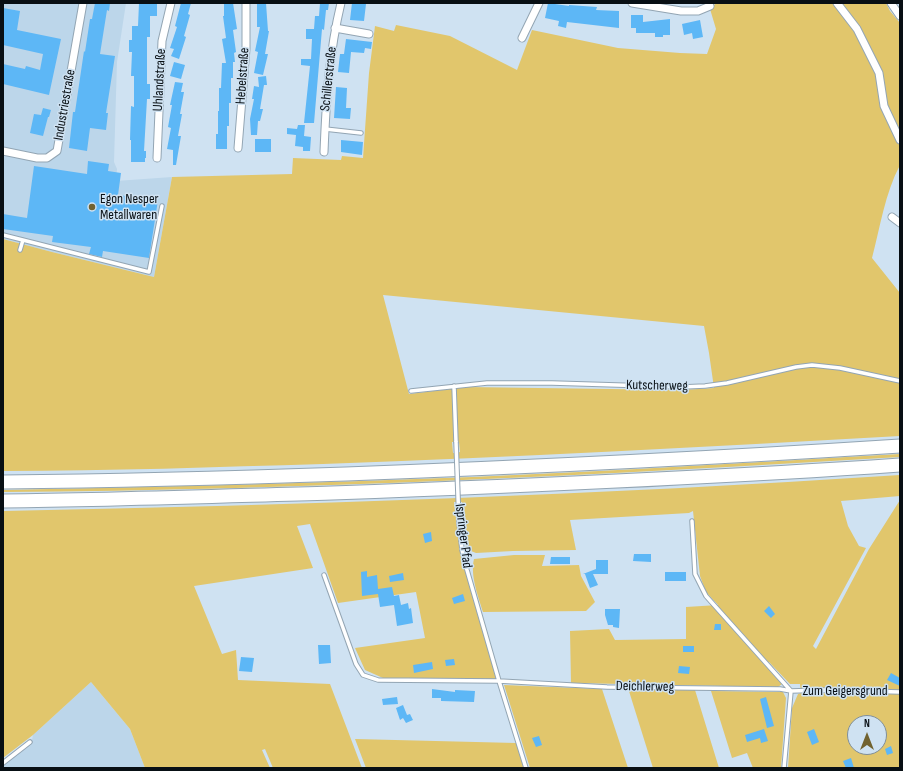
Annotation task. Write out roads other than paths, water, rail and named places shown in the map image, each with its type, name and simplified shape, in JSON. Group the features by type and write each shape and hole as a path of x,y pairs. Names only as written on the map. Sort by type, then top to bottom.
{"highway":[{"path":"3,482 226,478 451,470 900,446"},
{"path":"3,501 132,499 393,491 900,465"}],"street":[{"name":"Industriestraße","path":"3,151 37,158 47,158 57,151 83,3"},
{"name":"Uhlandstraße","path":"157,158 160,64 162,41 170,3"},
{"name":"Hebelstraße","path":"238,148 246,49 246,3"},
{"name":"Schillerstraße","path":"324,152 328,73 335,28 341,3"},
{"path":"522,38 539,3"},
{"path":"632,3 681,11 698,10 711,4"},
{"path":"837,3 857,29 879,73 884,106 900,140"},
{"path":"891,3 900,16"},
{"name":"Schillerstraße","path":"335,28 369,34"},
{"path":"892,217 900,223"}],"lane":[{"name":"Schillerstraße","path":"325,129 361,133"},
{"path":"3,235 149,272 162,206"},
{"path":"20,250 23,240"},
{"name":"Kutscherweg","path":"411,391 481,383 552,383 682,387 727,383 796,367 812,365 840,368 900,381"},
{"name":"Ispringer Pfad","path":"454,386 459,523 462,550 499,682 526,768"},
{"path":"692,521 695,574 706,596 791,691 784,768"},
{"path":"324,575 356,664 363,675 378,680 499,682"},
{"name":"Deichlerweg","path":"499,682 600,686 780,689 791,691"},
{"name":"Zum Geigersgrund","path":"791,691 825,690 900,692"},
{"path":"3,763 30,742"}],"place":[{"name":"Egon Nesper Metallwaren","path":"92,207"}]}
